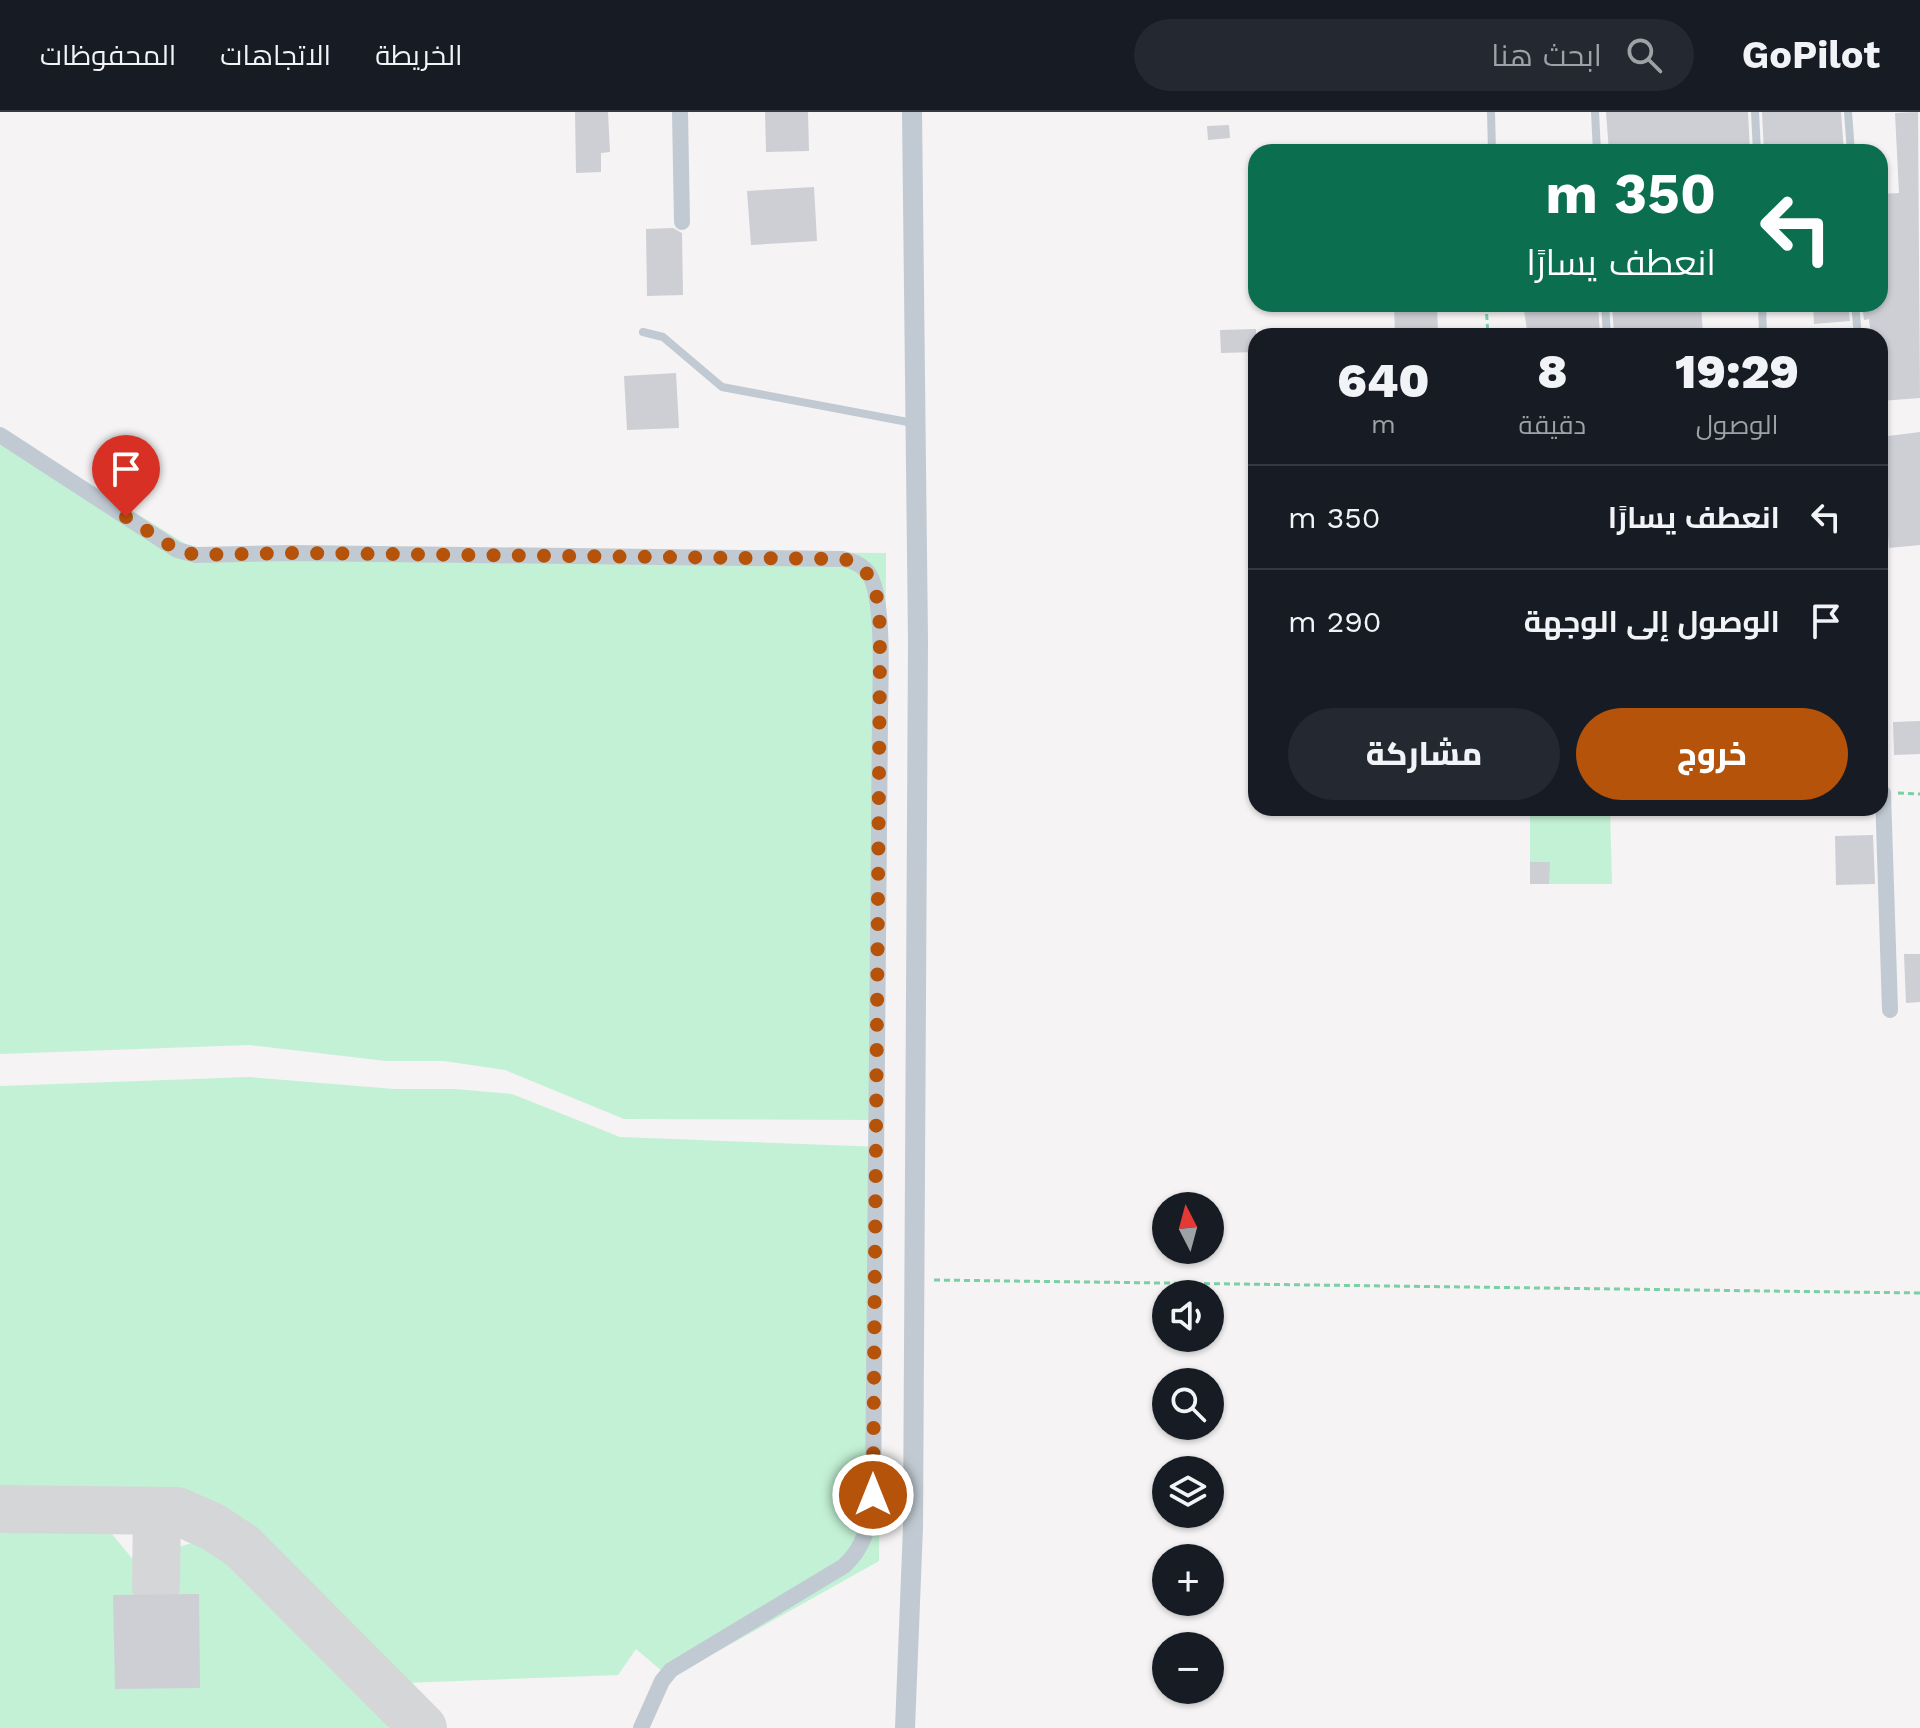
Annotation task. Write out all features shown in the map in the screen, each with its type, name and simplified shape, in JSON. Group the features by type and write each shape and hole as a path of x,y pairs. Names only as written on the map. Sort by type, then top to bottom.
{"street":[{"path":"680,112 682,222"},
{"path":"905,1728 913,1527 918,424 912,112"},
{"path":"0,435 177,550 196,555 305,553 843,559 858,564 869,575 878,618 880,717 873,1479 870,1519 863,1541 844,1566 671,1670 662,1681 641,1728"},
{"path":"1884,816 1890,1010"}],"lane":[{"path":"1491,112 1492,144"},
{"path":"1595,112 1597,144"},
{"path":"1755,112 1757,144"},
{"path":"1848,112 1850,144"},
{"path":"643,332 663,337 722,387 918,424"}],"path":[{"path":"914,1280 1920,1293"}],"green space":[{"path":"0,428 192,548 886,553 883,1120 624,1119 505,1070 444,1061 386,1061 249,1045 0,1054"},
{"path":"1530,816 1610,816 1612,884 1530,884"},
{"path":"249,1077 394,1089 455,1089 512,1094 620,1137 883,1147 879,1561 670,1678 636,1649 618,1675 404,1683 254,1537 199,1498 0,1495 0,1086"},
{"path":"0,1528 108,1529 139,1567 139,1601 174,1602 173,1563 178,1547 203,1540 231,1558 386,1714 388,1728 0,1728"}],"building":[{"path":"575,112 608,112 610,152 601,153 601,172 576,173"},
{"path":"765,112 808,112 809,151 766,152"},
{"path":"1606,112 1748,112 1750,144 1608,144"},
{"path":"1762,112 1841,112 1843,144 1764,144"},
{"path":"1918,112 1920,398 1888,400 1888,328 1870,328 1869,319 1864,320 1863,312 1888,312 1888,194 1899,193 1895,113"},
{"path":"1229,125 1230,138 1208,140 1207,126"},
{"path":"814,187 817,241 751,245 747,191"},
{"path":"673,228 682,233 683,295 647,296 646,229"},
{"path":"1394,312 1437,312 1438,328 1395,328"},
{"path":"1524,312 1598,312 1600,328 1527,328"},
{"path":"1613,312 1702,312 1703,328 1614,328"},
{"path":"1813,312 1849,312 1850,321 1814,324"},
{"path":"1248,329 1248,352 1221,353 1220,330"},
{"path":"676,373 679,428 627,430 624,376"},
{"path":"1920,432 1920,545 1889,548 1888,436"},
{"path":"1920,721 1920,754 1894,755 1893,722"},
{"path":"1873,835 1875,884 1836,885 1835,836"},
{"path":"1530,862 1550,862 1549,884 1530,884"},
{"path":"1904,954 1920,954 1920,1002 1906,1003"},
{"path":"199,1594 200,1688 115,1689 113,1595"}],"taxiway":[{"path":"0,1509 177,1511 213,1527 242,1546 423,1728"},
{"path":"156,1587 157,1511"}],"route":[{"path":"126,517 177,550 196,555 290,553 843,559 858,564 869,575 875,590 880,655 873,1495"}]}
